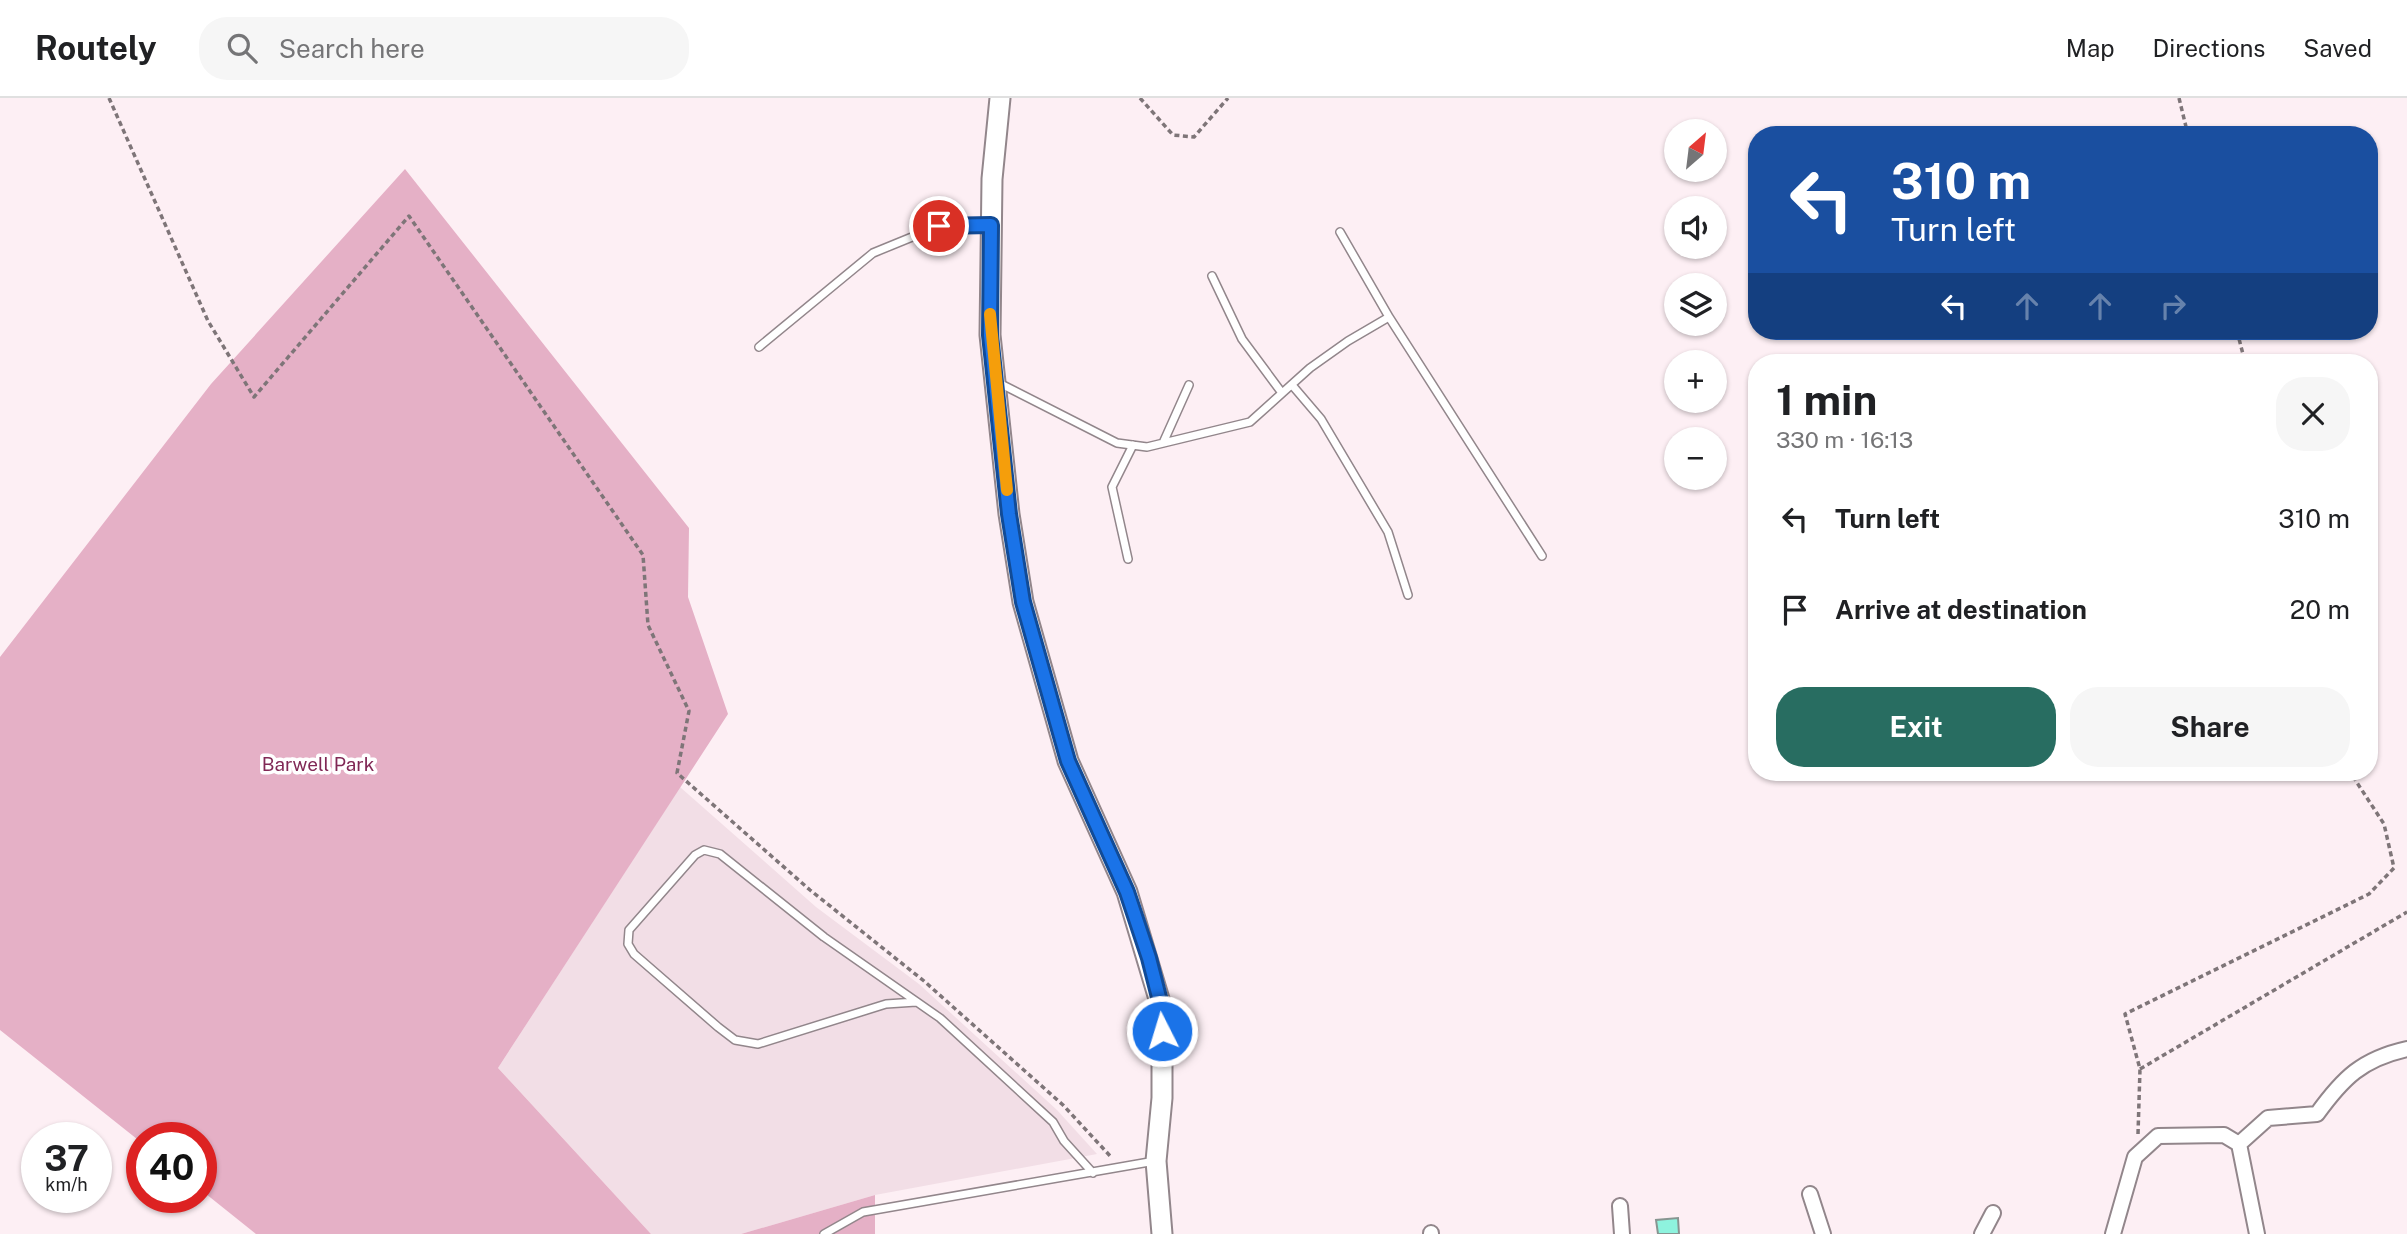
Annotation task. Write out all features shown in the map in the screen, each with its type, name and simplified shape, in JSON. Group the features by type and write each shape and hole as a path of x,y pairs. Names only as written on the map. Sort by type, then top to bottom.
{"street":[{"path":"1000,98 991,225 990,335 1009,514 1023,602 1068,761 1127,892 1162,1009 1162,1098 1156,1160 1162,1234"},
{"path":"2239,1144 2268,1118 2317,1114 2343,1079 2383,1054 2407,1049"},
{"path":"2113,1234 2135,1157 2158,1136 2224,1135 2239,1144 2257,1234"},
{"path":"1810,1194 1823,1234"},
{"path":"1620,1206 1622,1234"},
{"path":"1982,1234 1993,1213"}],"lane":[{"path":"759,347 873,253 939,226 991,225"},
{"path":"1340,232 1389,317 1542,556"},
{"path":"1212,276 1242,339 1282,394"},
{"path":"996,382 1117,443 1147,447 1250,422 1348,341 1389,317"},
{"path":"1163,443 1189,385"},
{"path":"1292,385 1321,419 1388,532 1408,595"},
{"path":"1128,559 1112,487 1133,445"},
{"path":"916,1002 886,1004 758,1044 735,1040 634,954 628,944 629,930 695,855 704,850 720,854 824,937 940,1017 1053,1122 1064,1141 1093,1173"},
{"path":"824,1234 863,1212 1156,1160"}],"path":[{"path":"109,98 208,321 254,397 409,216 643,555 648,625 689,711 677,774 810,890 925,981 1063,1105 1121,1168"},
{"path":"1140,98 1173,135 1194,137 1228,98"},
{"path":"2179,98 2186,126"},
{"path":"2135,1157 2140,1069 2125,1014 2369,894 2394,868 2384,824 2356,781"},
{"path":"2140,1069 2407,912"}],"shaded area":[{"path":"680,787 816,907 919,984 1057,1110 1097,1154 875,1195 741,1234 651,1234 498,1068"}],"green space":[{"name":"Barwell Park","path":"405,169 689,528 688,597 728,714 498,1068 651,1234 256,1234 217,1203 217,1122 126,1122 126,1130 0,1030 0,657 211,384"},
{"path":"875,1195 875,1234 741,1234"}],"building":[{"path":"1678,1218 1679,1234 1658,1234 1656,1220"}],"slow traffic":[{"path":"990,314 1007,490"}],"route":[{"path":"939,226 991,225 990,335 1009,514 1023,602 1068,761 1127,892 1149,958 1162,1009 1162,1031"}]}
